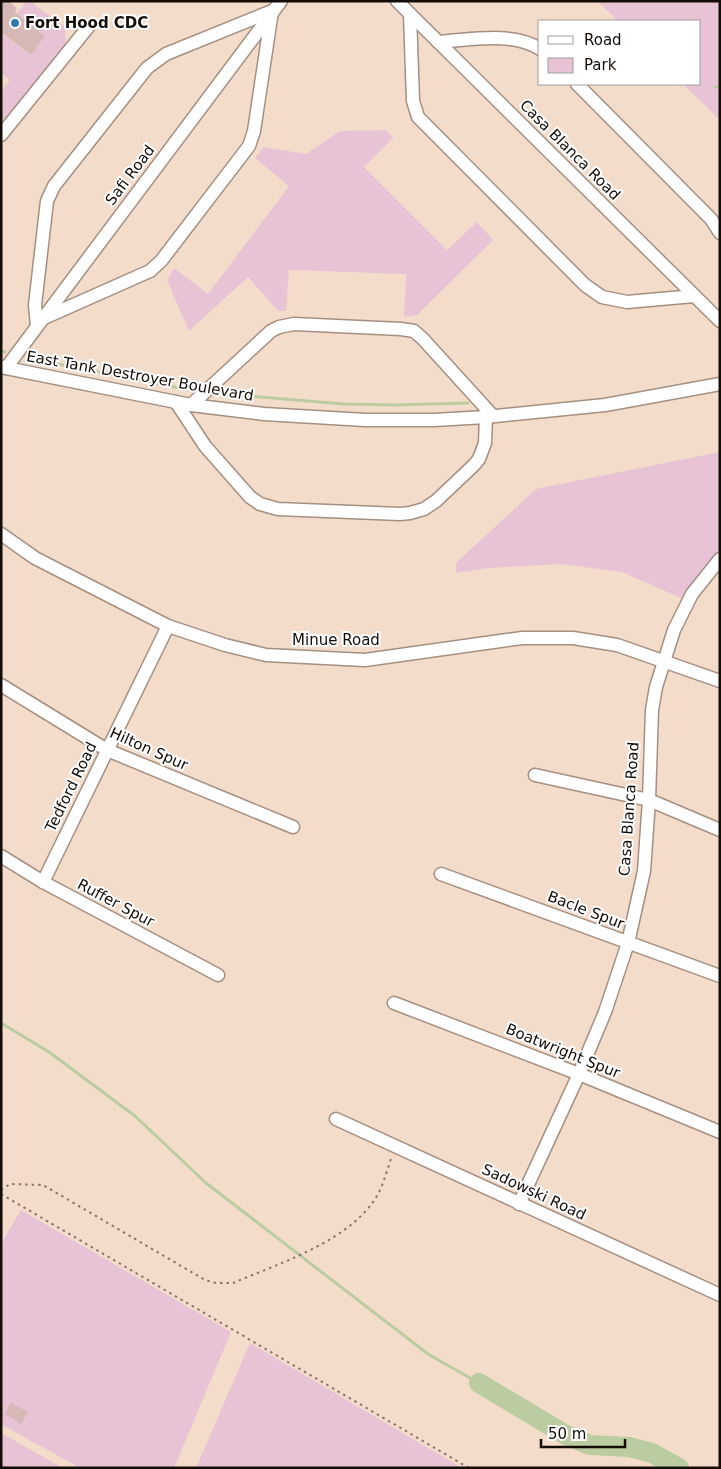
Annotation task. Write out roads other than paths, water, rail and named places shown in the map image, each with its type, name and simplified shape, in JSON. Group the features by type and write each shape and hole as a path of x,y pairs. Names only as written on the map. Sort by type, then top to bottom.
{"street":[{"name":"Casa Blanca Road","path":"397,1 720,322"},
{"path":"276,6 254,131 249,146 161,261 150,271 40,322 35,305 47,201 54,186 146,68 166,54 276,6"},
{"name":"Safi Road","path":"3,368 40,322 276,6"},
{"path":"410,14 413,101 418,117 585,286 602,297 628,302 694,296"},
{"path":"1,135 89,26"},
{"path":"438,42 508,38 530,43 538,48"},
{"path":"578,85 711,219 720,233"},
{"path":"176,402 205,446 250,497 260,504 278,509 400,514 424,509 436,501 479,459 485,443 490,417 423,338 414,331 401,329 301,325 280,327 270,331 191,405"},
{"name":"East Tank Destroyer Boulevard","path":"3,368 191,405 264,414 365,420 434,420 490,417 605,405 720,384"},
{"name":"Minue Road","path":"1,534 35,558 168,626 224,645 274,656 365,660 522,638 573,638 617,645 720,681"},
{"name":"Casa Blanca Road","path":"519,1204 579,1074 605,1012 628,943 644,871 652,710 656,687 674,630 692,594 720,559"},
{"name":"Tedford Road","path":"42,882 168,626"},
{"name":"Hilton Spur","path":"1,685 107,750 293,827"},
{"path":"535,775 649,800 720,830"},
{"name":"Ruffer Spur","path":"1,856 42,882 218,975"},
{"name":"Bacle Spur","path":"441,874 720,976"},
{"name":"Boatwright Spur","path":"394,1003 579,1074 720,1132"},
{"name":"Sadowski Road","path":"336,1119 720,1295"}],"waterway":[{"path":"715,87 720,86"},
{"path":"1,351 5,352"},
{"path":"33,359 195,391"},
{"path":"214,393 344,404 468,403"},
{"path":"1,1023 49,1052 135,1116 206,1183 428,1354 479,1383"},
{"path":"479,1383 566,1435 590,1445 629,1447 652,1453 679,1468"}],"place":[{"name":"Fort Hood CDC","path":"15,23"}]}
